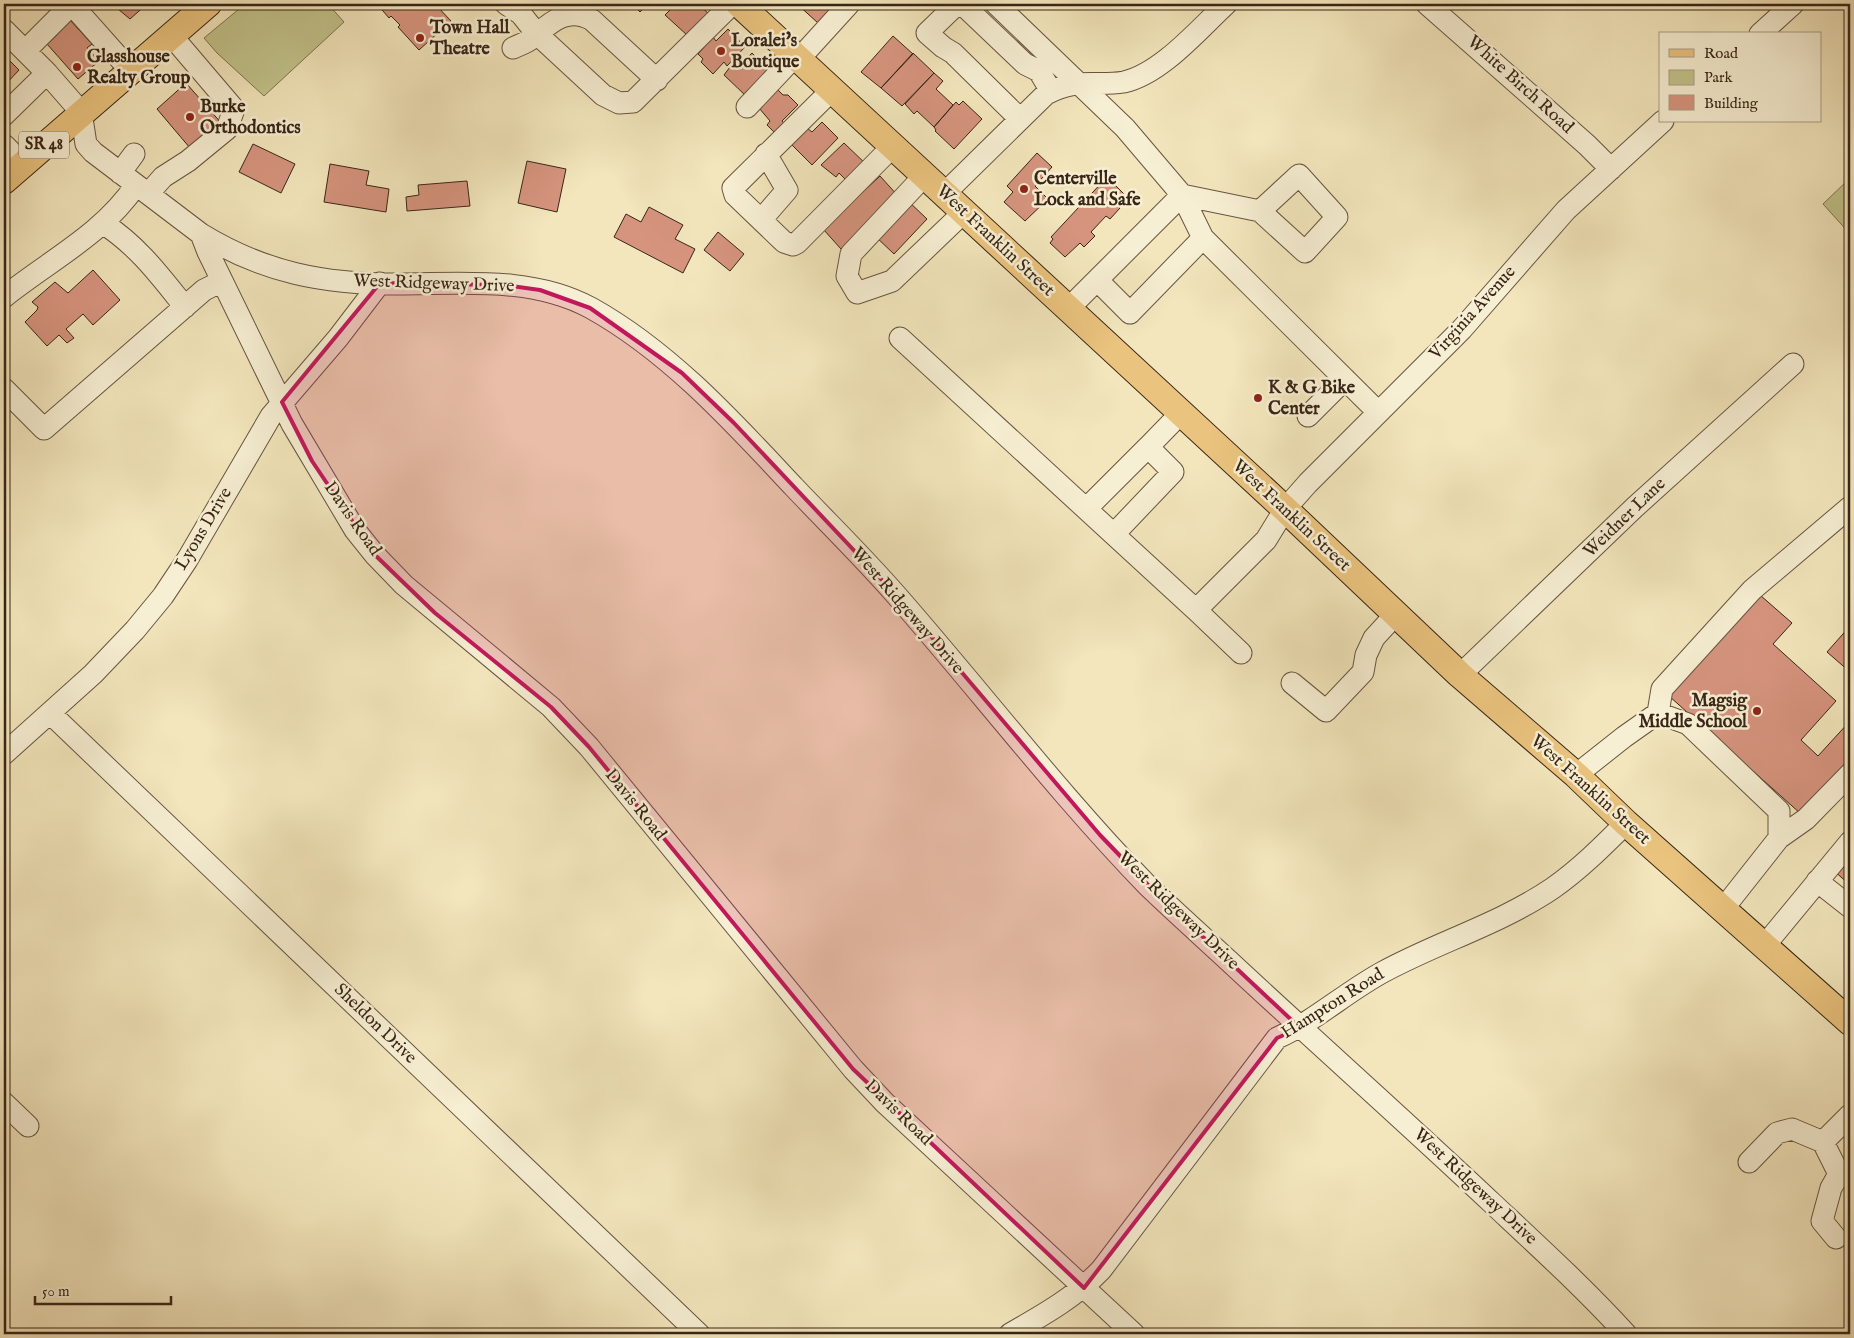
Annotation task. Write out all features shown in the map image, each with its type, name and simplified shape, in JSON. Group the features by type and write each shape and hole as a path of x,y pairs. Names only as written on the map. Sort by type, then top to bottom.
{"main road":[{"name":"SR 48","path":"13,173 81,112 208,4"},
{"name":"West Franklin Street","path":"739,4 1285,508 1460,675 1576,775 1723,910 1765,945 1850,1022"}],"street":[{"path":"520,7 536,33 603,95 619,103 633,102 732,4"},
{"path":"748,107 849,4"},
{"path":"957,4 927,33 953,53 1019,118"},
{"path":"962,4 1024,64 1039,71 1051,91"},
{"path":"996,4 1080,82 1125,128 1182,195 1202,238 1378,412"},
{"path":"944,194 1019,118 1051,91 1080,82 1122,82 1139,78 1157,67 1226,4"},
{"name":"White Birch Road","path":"1427,4 1587,145 1611,169"},
{"path":"25,51 65,11 76,6 130,70"},
{"path":"1761,32 1779,8"},
{"path":"513,48 530,40 536,33 567,14 582,15 592,20 657,80"},
{"path":"4,30 25,51 42,78"},
{"path":"4,297 104,224 135,184 163,177 188,161 227,129 234,109 171,35"},
{"path":"4,50 42,78 81,112"},
{"path":"4,114 42,78"},
{"path":"832,90 737,182 733,191 784,242 793,245 797,243 893,146"},
{"name":"West Ridgeway Drive","path":"81,112 86,144 93,152 201,234 254,262 279,270 335,280 380,283 505,285 540,290 567,298 590,308 633,335 682,374 734,423 896,595 1100,835 1152,889 1300,1028 1370,1089 1538,1247 1626,1334"},
{"name":"Virginia Avenue","path":"1196,610 1266,540 1285,508 1462,329 1566,210 1662,122"},
{"path":"4,145 13,173"},
{"path":"134,154 135,184"},
{"path":"761,220 787,190 766,154"},
{"path":"925,175 852,254 847,276 857,293 892,281 964,212"},
{"path":"1182,195 1260,211"},
{"path":"1068,309 1182,195"},
{"path":"104,224 129,242 142,255 185,307"},
{"name":"Davis Road","path":"201,234 222,281 312,461 355,530 375,555 435,613 552,707 589,747 853,1069 885,1103 1134,1334"},
{"path":"1097,280 1130,313 1202,238"},
{"path":"4,389 44,430 204,290 222,281"},
{"name":"Lyons Drive","path":"4,754 51,714 135,630 163,596 187,560 271,416 338,338 380,283"},
{"path":"900,338 1087,508 1241,653"},
{"name":"Weidner Lane","path":"1460,675 1635,507 1793,364"},
{"path":"1308,416 1345,379"},
{"path":"1087,508 1181,414"},
{"path":"1114,534 1173,472 1148,447"},
{"path":"1576,775 1624,737 1658,714 1662,689 1752,590 1850,507"},
{"path":"1292,683 1326,711 1363,672 1366,655 1374,638 1396,614"},
{"name":"Sheldon Drive","path":"51,714 699,1334"},
{"path":"1658,714 1688,724 1779,811 1779,838"},
{"path":"1723,910 1779,838 1806,820 1850,774"},
{"name":"Hampton Road","path":"1010,1334 1066,1302 1084,1288 1101,1270 1277,1038 1300,1028 1383,972 1489,922 1552,888 1590,859 1626,822"},
{"path":"1765,945 1850,842"},
{"path":"1818,881 1850,907"},
{"path":"4,1102 28,1126"},
{"path":"1823,1142 1850,1115"},
{"path":"1748,1162 1777,1133 1792,1129 1823,1142 1839,1174 1831,1188 1822,1221 1836,1238"}],"highlighted area":[{"path":"380,283 505,285 540,290 590,308 682,373 734,423 896,595 1100,835 1152,889 1300,1028 1277,1038 1084,1288 853,1069 589,747 551,707 435,613 375,555 312,461 282,402"}],"green space":[{"path":"245,4 328,4 344,22 264,96 217,53 204,38"},
{"path":"1850,178 1850,234 1823,204"}],"building":[{"path":"112,4 147,4 130,19"},
{"name":"Town Hall Theatre","path":"377,4 435,4 451,21 419,50 398,27 400,25 391,16 389,18"},
{"path":"632,4 648,4 640,12"},
{"path":"676,4 698,4 709,14 687,35 665,15"},
{"path":"797,4 836,4 818,23"},
{"path":"70,20 92,44 87,48 99,61 78,79 47,44 57,35 55,33"},
{"name":"Loralei's Boutique","path":"728,29 745,47 727,66 724,62 713,74 701,62 703,59 698,54 713,37 716,41"},
{"path":"893,36 913,54 881,88 861,72"},
{"path":"752,53 770,71 746,96 724,75 736,59 741,64"},
{"path":"913,53 934,73 902,106 881,88"},
{"path":"4,55 19,70 4,86"},
{"path":"934,73 943,81 936,89 953,105 934,127 917,111 914,114 905,104"},
{"name":"Burke Orthodontics","path":"186,83 223,125 190,148 157,109"},
{"path":"778,90 783,95 788,95 798,105 782,121 785,124 775,133 767,125 770,121 759,108"},
{"path":"963,101 982,119 954,149 935,131 934,127 956,102 959,105"},
{"path":"822,122 838,138 812,165 791,144 807,128 812,132"},
{"path":"844,143 868,166 850,184 839,173 836,177 821,165"},
{"path":"253,144 295,164 281,193 239,172"},
{"name":"Centerville Lock and Safe","path":"1037,153 1052,167 1035,186 1048,199 1025,221 1004,202 1013,192 1007,186"},
{"path":"527,161 566,169 557,212 518,203"},
{"path":"330,164 369,171 366,185 389,189 386,212 324,202"},
{"path":"880,176 899,197 841,249 823,229"},
{"path":"1107,177 1125,195 1116,205 1120,208 1110,219 1106,216 1091,232 1095,236 1084,247 1080,243 1065,257 1050,243 1053,239 1051,237"},
{"path":"467,181 470,206 407,211 406,197 419,195 418,185"},
{"path":"906,199 927,219 894,254 875,236"},
{"path":"649,207 683,225 675,239 695,249 683,273 614,237 626,214 641,222"},
{"path":"718,232 744,254 730,271 704,250"},
{"path":"93,270 120,300 93,325 83,314 66,329 74,338 67,343 59,335 47,346 25,322 37,310 38,307 32,302 55,282 68,293"},
{"name":"Magsig Middle School","path":"1760,595 1792,623 1773,644 1836,701 1801,740 1818,756 1850,721 1850,759 1801,814 1669,696"},
{"path":"1850,626 1850,672 1827,652"},
{"path":"1850,850 1850,885 1833,870"}],"place":[{"name":"Town Hall Theatre","path":"420,38"},
{"name":"Loralei's Boutique","path":"721,51"},
{"name":"Glasshouse Realty Group","path":"77,67"},
{"name":"Burke Orthodontics","path":"190,117"},
{"name":"Centerville Lock and Safe","path":"1024,189"},
{"name":"K & G Bike Center","path":"1258,398"},
{"name":"Magsig Middle School","path":"1757,711"}]}
